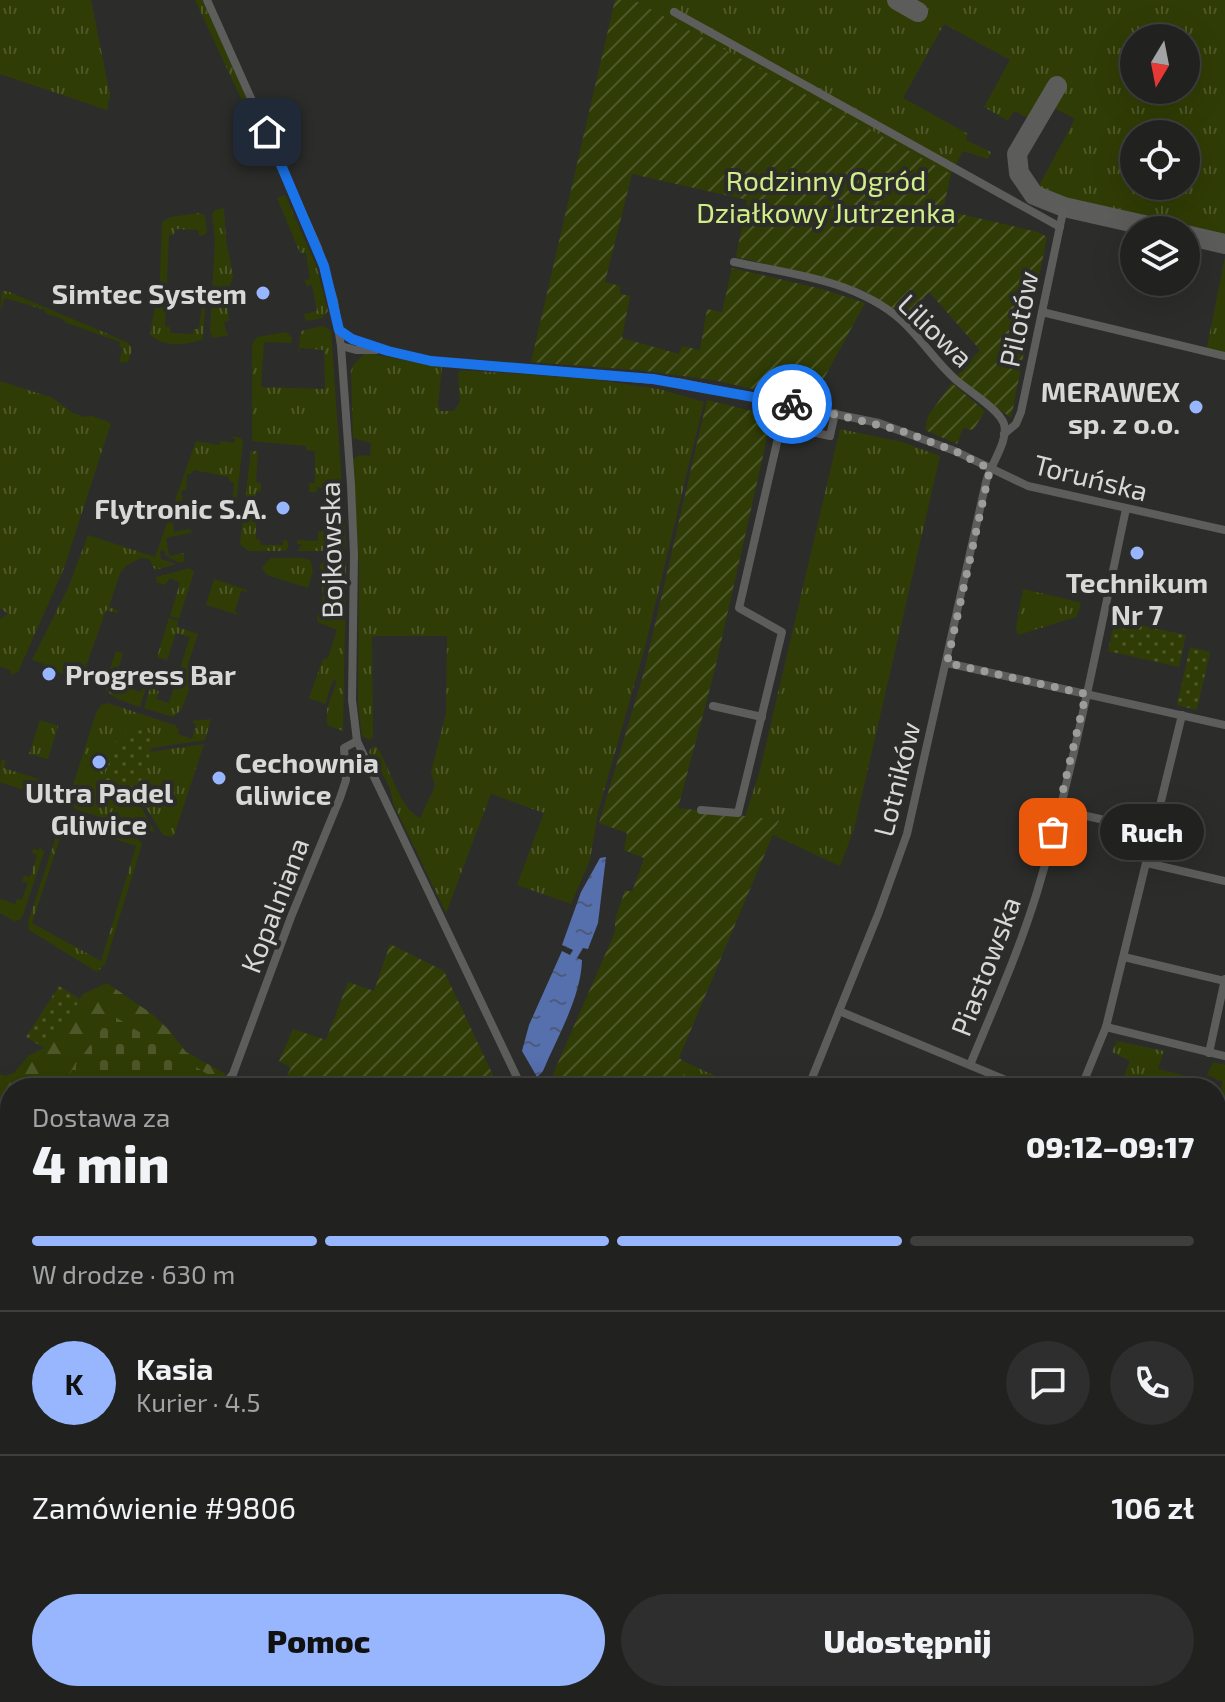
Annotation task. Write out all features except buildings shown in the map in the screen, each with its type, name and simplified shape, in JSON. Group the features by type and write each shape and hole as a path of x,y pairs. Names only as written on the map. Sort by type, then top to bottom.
{"street":[{"name":"Bojkowska","path":"207,0 318,248 330,284 341,346 354,554 352,700 357,741 517,1078"},
{"path":"674,12 1060,227"},
{"name":"Pilotów","path":"1004,434 1014,427 1020,416 1064,207"},
{"name":"Liliowa","path":"734,262 821,281 864,295 901,320 954,379 1000,416 1004,434"},
{"path":"1042,312 1225,356"},
{"name":"Toruńska","path":"339,330 359,346 455,364 678,382 835,413 919,436 1036,489 1225,530"},
{"path":"341,346 359,346"},
{"path":"343,372 359,346"},
{"path":"701,810 738,813 782,632 739,608 781,425 830,436 835,413"},
{"path":"990,469 1004,434"},
{"name":"Lotników","path":"812,1078 903,848 990,469"},
{"name":"Piastowska","path":"970,1065 1026,926 1059,810 1126,509"},
{"path":"947,663 1225,725"},
{"path":"713,706 762,717"},
{"path":"1085,1078 1106,1027 1182,715"},
{"name":"Kopalniana","path":"230,1078 344,786 347,770 344,748 357,741"},
{"path":"1059,810 1155,831"},
{"path":"1147,863 1225,881"},
{"path":"1124,957 1225,980 1209,1053"},
{"path":"839,1011 1001,1078"},
{"path":"1106,1027 1225,1056"}],"green space":[{"path":"0,0 91,0 110,95 107,110 0,74"},
{"path":"195,0 202,0 208,12 281,176 259,137"},
{"name":"Rodzinny Ogród Działkowy Jutrzenka","path":"615,0 634,0 951,174 943,210 1038,232 1047,237 1011,418 956,376 980,350 929,292 904,318 865,291 822,277 736,257 747,200 632,174 605,282 620,286 620,294 630,296 622,338 679,354 682,346 700,350 707,309 722,312 732,268 822,289 865,303 811,402 713,380 637,370 531,362"},
{"path":"634,0 1225,0 1225,244 1200,238 1200,216 1120,216 1120,221 1034,195 1075,119 1047,104 1036,122 1014,111 1008,121 984,107 1010,60 944,24 903,98 968,134 966,140 991,152 988,159 963,151 951,174"},
{"path":"285,195 316,265 328,311 322,318 308,321 304,317 317,311 312,285 306,286 305,280 310,279 306,253 300,253 277,198"},
{"path":"224,208 233,276 226,293 229,321 224,322 229,335 213,338 210,332 215,239 212,215 215,210"},
{"path":"199,213 205,216 205,235 199,236 199,230 175,229 174,235 169,235 165,326 170,327 170,333 193,334 194,329 199,329 202,305 205,309 203,339 181,344 167,343 150,334 160,280 162,222 171,217"},
{"path":"1225,257 1225,356 1206,352"},
{"path":"2,291 129,343 132,350 128,362 119,362 123,348 119,346 120,342 64,322 45,313 45,310 5,298 0,311"},
{"path":"323,326 331,330 346,545 329,551 328,543 334,543 334,540 325,540 323,551 297,551 302,544 297,544 297,540 318,541 318,531 326,531 326,523 322,520 331,514 331,491 317,487 317,492 309,492 309,483 315,483 315,451 306,450 306,446 252,441 252,344 257,337 286,332 292,338 292,343 264,342 261,387 325,389 324,350 300,348 298,354 301,331"},
{"path":"366,353 442,367 440,411 454,411 460,402 458,373 461,370 591,379 659,389 704,402 645,647 598,812 590,860 571,904 517,885 544,813 491,794 446,913 393,803 387,782 369,752 376,746 406,806 420,818 435,786 431,772 446,713 447,636 372,636 373,737 370,740 362,736 358,704 359,565 353,459 359,455 370,456 371,443 353,438 351,371"},
{"path":"0,381 53,398 73,413 111,423 64,568 18,672 11,675 10,670 0,666 0,619 8,614 0,608"},
{"path":"952,383 985,411 973,430 963,428 957,444 925,430 928,416"},
{"path":"707,400 772,416 714,673 678,808 779,820 679,1058 689,1064 683,1078 551,1078 615,932 615,920 625,890 632,892 644,858 624,850 627,833 599,823 644,672"},
{"path":"840,429 902,442 940,456 854,829 840,866 773,835 779,820 745,817 760,770"},
{"path":"231,436 241,438 243,442 235,513 230,515 226,511 231,512 234,483 229,481 229,477 194,470 187,474 181,506 176,506 177,518 169,520 173,522 174,532 188,529 193,532 166,538 169,556 184,553 184,562 166,556 164,550 160,551 161,559 176,564 155,570 149,559 141,558 127,565 120,573 109,607 119,611 106,610 81,680 32,660 68,588 88,535 155,557 196,441 219,445 221,441 234,443 235,439"},
{"path":"251,451 258,451 256,482 261,483 261,491 256,492 256,539 260,540 261,545 283,545 283,540 286,540 289,544 286,551 248,551 240,544"},
{"path":"270,558 310,560 313,571 308,588 267,575 262,568"},
{"path":"327,558 342,559 346,563 343,731 327,725 327,708 337,681 333,680 325,704 309,698 337,630 317,619 323,594 320,565"},
{"path":"190,568 194,572 179,619 170,616 180,583 170,578 165,585 156,582 156,577"},
{"path":"214,579 247,590 241,591 235,611 239,615 206,605"},
{"path":"1023,589 1081,605 1076,617 1018,635 1016,628"},
{"path":"169,618 178,621 177,627 198,634 188,664 192,666 189,675 193,677 182,709 173,717 144,708 150,688 159,691 156,699 169,703 190,637 176,633 167,660 157,657"},
{"path":"1115,620 1186,635 1179,667 1108,651"},
{"path":"1190,647 1210,652 1197,710 1177,705"},
{"path":"116,651 123,653 116,676 119,677 117,685 141,692 143,686 146,687 140,707 116,698 107,689"},
{"path":"108,703 174,725 179,729 178,734 192,739 196,725 191,721 211,719 205,740 151,748 155,735 128,726 122,743 117,741 104,781 132,809 136,798 155,832 75,809 68,801 96,713 101,705"},
{"path":"40,720 58,726 48,759 29,754"},
{"path":"128,726 156,735 132,809 104,800 109,783 103,781 116,741 122,742"},
{"path":"204,744 174,835 163,835 137,793 150,752"},
{"path":"1,759 6,761 4,768 60,786 57,797 50,798 50,792 48,798 0,782"},
{"path":"73,816 137,837 142,844 105,964 97,972 29,930 28,922 61,821","holes":["65,823 136,846 101,961 32,923"]},
{"path":"40,847 44,852 23,915 20,920 14,921 0,913 0,899 15,904 17,899 22,900 28,883 22,881 24,876 30,877 37,855 32,853 33,849 39,850"},
{"path":"390,944 444,971 494,1078 286,1078 291,1068 279,1061 293,1029 326,1040 348,982 374,991"},
{"path":"107,983 152,1014 186,1052 226,1074 223,1078 0,1078 0,1074 14,1073 29,1055 44,1048 59,1035 83,994"},
{"path":"59,986 80,999 59,1035 44,1048 26,1037"},
{"path":"112,1015 214,1078 66,1078"},
{"path":"1117,1041 1164,1051 1158,1069 1190,1077 1123,1078 1130,1061 1112,1052"},
{"path":"1213,1062 1225,1065 1225,1078 1207,1075"},
{"path":"689,1064 720,1078 683,1078"}],"water":[{"path":"606,857 598,923 588,949 583,948 577,958 582,960 577,989 543,1071 537,1077 522,1051 529,1025 562,951 570,955 573,950 562,945 581,892 600,858"}],"taxiway":[{"path":"897,0 918,12"},
{"path":"1057,86 1017,154 1019,173 1034,195 1064,207 1120,220"},
{"path":"1200,238 1225,244"}],"way so far":[{"path":"792,404 879,423 919,436 990,469 947,663 1086,694 1053,832"}],"place":[{"name":"Simtec System","path":"263,293"},
{"name":"MERAWEX sp. z o.o.","path":"1196,407"},
{"name":"Flytronic S.A.","path":"283,508"},
{"name":"Technikum Nr 7","path":"1137,553"},
{"name":"Progress Bar","path":"49,674"},
{"name":"Ultra Padel Gliwice","path":"99,762"},
{"name":"Cechownia Gliwice","path":"219,778"},
{"name":"Ruch","path":"1053,832"}],"route":[{"path":"267,132 324,266 339,330 352,339 431,361 628,376 678,382 792,404"}]}
